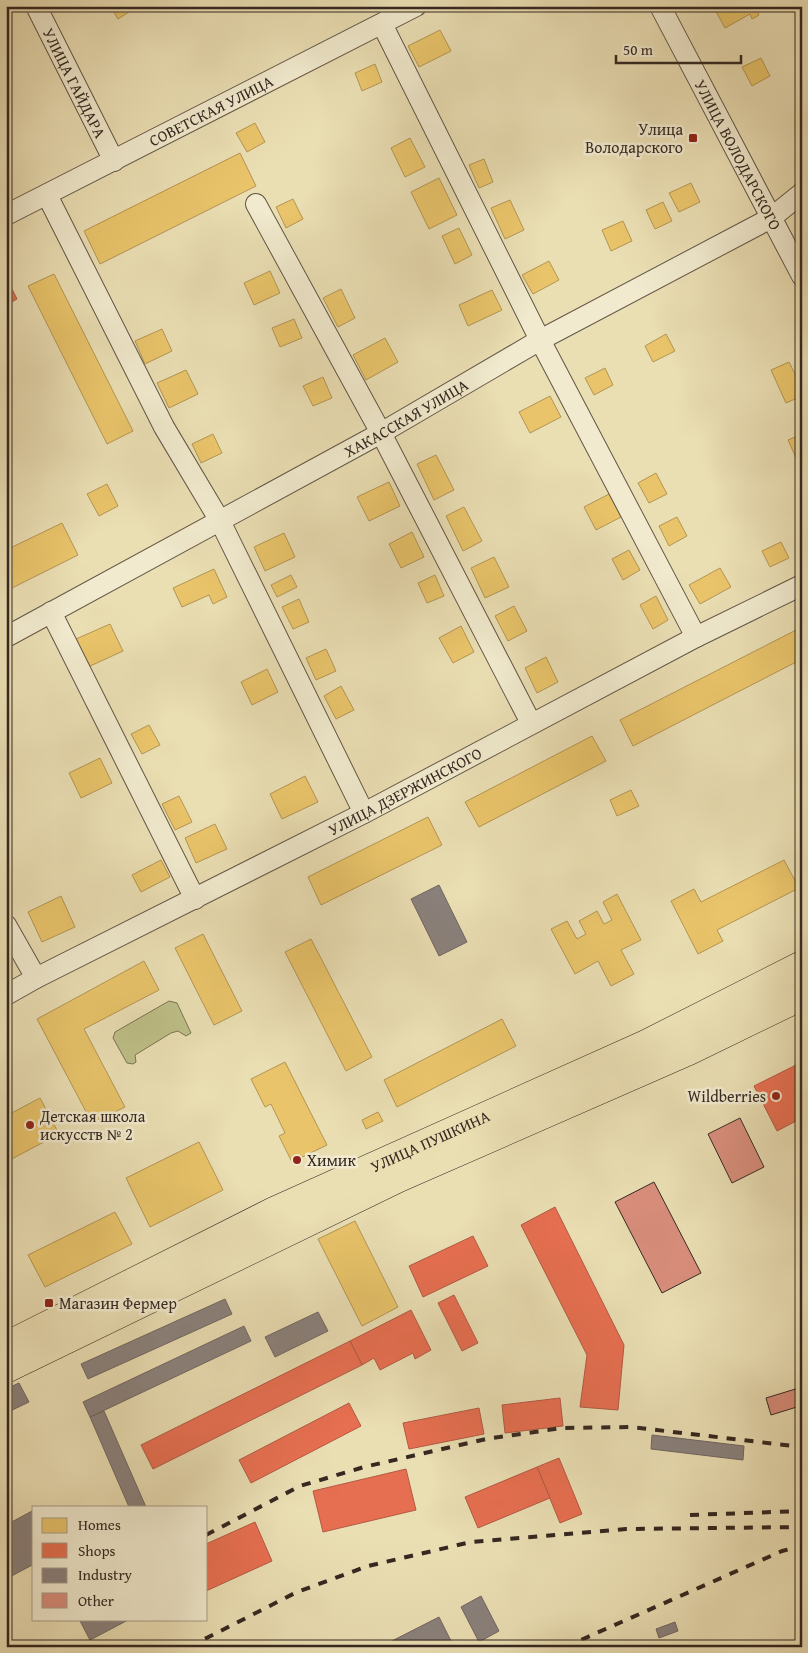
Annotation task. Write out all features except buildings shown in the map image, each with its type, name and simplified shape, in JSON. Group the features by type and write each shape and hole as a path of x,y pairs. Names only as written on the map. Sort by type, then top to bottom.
{"main road":[{"name":"УЛИЦА ПУШКИНА","path":"6,1346 274,1211 646,1044 802,965"},
{"name":"УЛИЦА ПУШКИНА","path":"6,1369 399,1178 689,1052 802,996"}],"street":[{"name":"УЛИЦА ГАЙДАРА","path":"36,6 114,161"},
{"name":"СОВЕТСКАЯ УЛИЦА","path":"6,215 416,6"},
{"name":"УЛИЦА ВОЛОДАРСКОГО","path":"660,6 802,276"},
{"path":"382,24 540,340 696,637"},
{"name":"ХАКАССКАЯ УЛИЦА","path":"6,637 381,433 540,340 771,218 802,193"},
{"path":"47,195 164,427 220,521 364,813"},
{"path":"256,204 381,433 531,723"},
{"name":"УЛИЦА ДЗЕРЖИНСКОГО","path":"6,995 36,978 364,813 696,637 802,585"},
{"path":"50,612 195,898"},
{"path":"6,926 36,978"}],"green space":[{"path":"169,1001 177,1003 191,1033 186,1036 178,1031 171,1033 135,1055 136,1062 133,1064 127,1063 113,1038 115,1032"}],"railway":[{"path":"208,1534 300,1486 364,1467 486,1439 562,1428 631,1427 802,1447"},
{"path":"690,1515 802,1511"},
{"path":"189,1647 297,1592 368,1566 471,1542 626,1529 802,1527"},
{"path":"565,1647 782,1551 802,1546"}],"place":[{"name":"Улица Володарского","path":"693,138"},
{"name":"Wildberries","path":"776,1096"},
{"name":"Детская школа искусств № 2","path":"30,1125"},
{"name":"Химик","path":"297,1160"},
{"name":"Магазин Фермер","path":"49,1303"}]}
